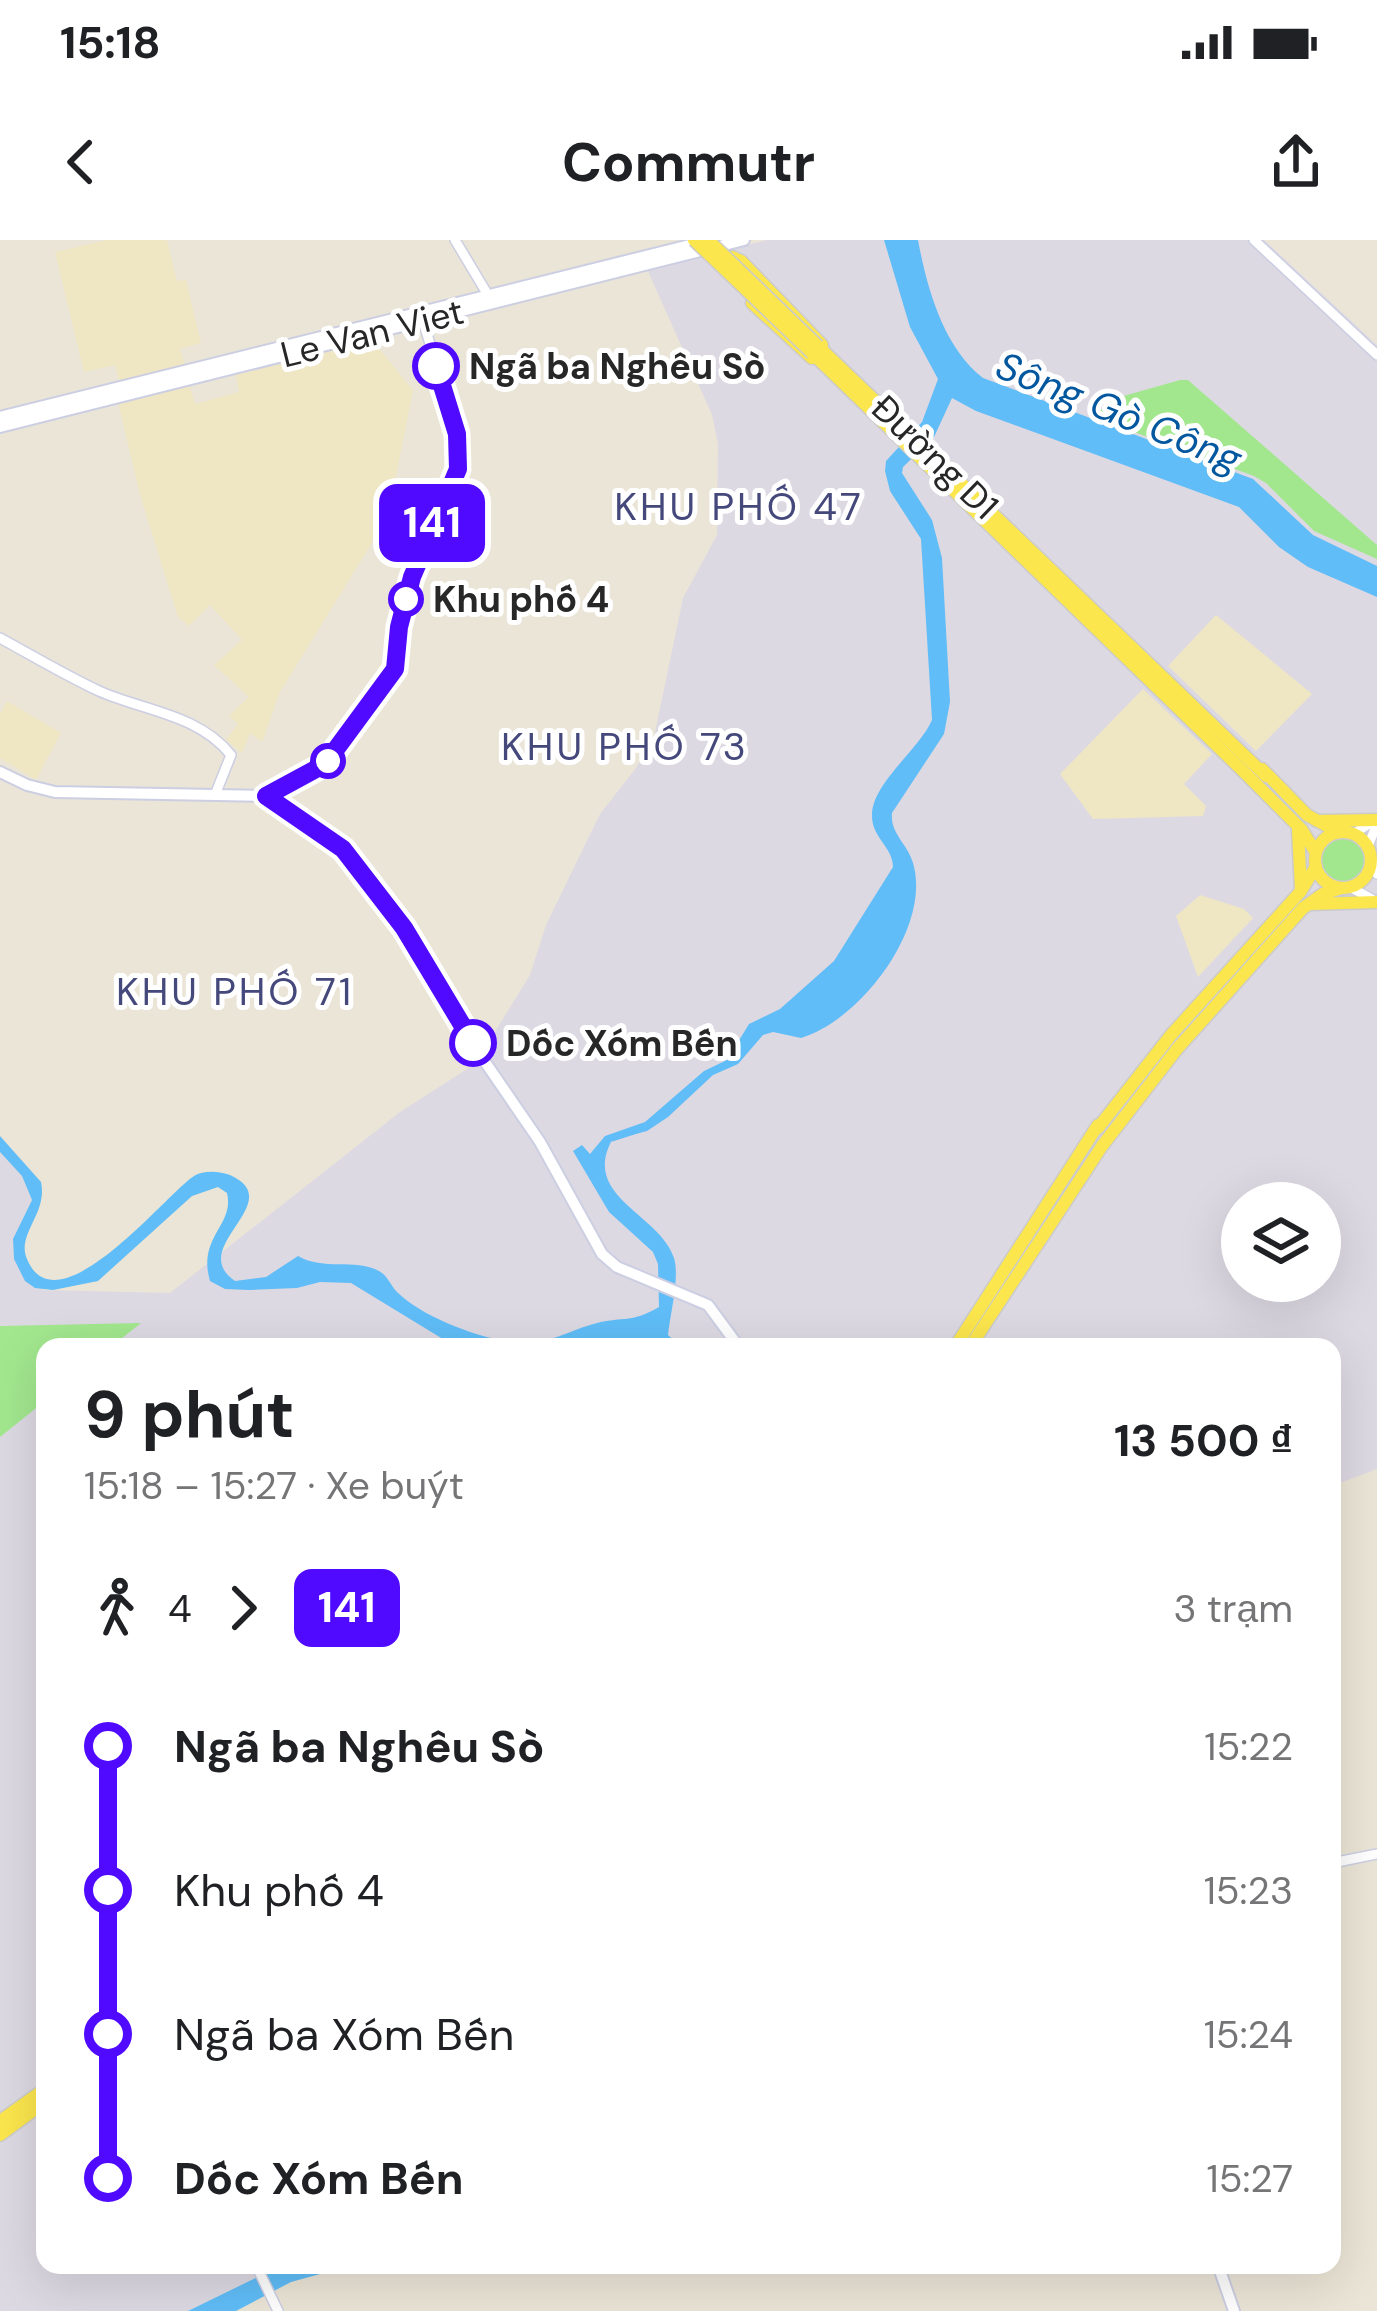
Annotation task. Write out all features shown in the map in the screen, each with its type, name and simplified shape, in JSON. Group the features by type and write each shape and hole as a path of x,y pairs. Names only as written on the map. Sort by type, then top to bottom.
{"main road":[{"path":"694,240 815,350"},
{"name":"Le Van Viet","path":"0,427 113,393 710,240"},
{"path":"710,240 815,350"},
{"name":"Le Van Viet","path":"589,274 744,240"},
{"path":"724,260 741,261 811,329 830,364 794,346 726,278 724,260"},
{"name":"Đường D1","path":"815,350 1012,547 1149,672 1173,703 1299,831 1316,860"},
{"name":"Le Van Viet","path":"0,417 69,405"},
{"name":"Đường D1","path":"929,463 1052,569 1134,657"},
{"name":"Đường D1","path":"1149,672 1169,684 1316,821 1338,832"},
{"path":"0,772 56,792 266,796 343,849 404,928 458,1021 540,1142 602,1254 616,1267 692,1296 718,1315 733,1338"},
{"path":"1316,821 1377,821"},
{"path":"1299,831 1305,897"},
{"path":"1087,1158 1098,1128 1146,1078 1162,1061 1224,995 1289,924 1305,897 1324,840 1338,832 1353,834 1370,852 1363,879 1305,897 1253,942 1171,1035 1162,1061"},
{"path":"1316,860 1325,881 1345,887"},
{"path":"1305,897 1377,902"},
{"path":"962,1338 1073,1177 1104,1144 1146,1078"},
{"path":"1014,1266 1037,1219 1073,1177"},
{"path":"975,1338 985,1311"},
{"path":"4,2125 36,2094"},
{"path":"4,2125 36,2107"},
{"path":"1221,2274 1234,2311"}],"street":[{"path":"455,240 490,299"},
{"path":"1254,240 1377,355"},
{"path":"266,796 325,764 395,669 399,627 412,577 458,469 457,434 422,316"},
{"path":"0,638 99,691 171,713 224,747 231,755 215,795"},
{"path":"1353,834 1377,821"},
{"path":"1377,821 1370,852 1377,874"},
{"path":"1345,887 1377,902"},
{"path":"1341,1861 1377,1854"},
{"path":"260,2274 278,2311"}],"shaded area":[{"path":"107,240 167,240 177,281 186,280 201,343 180,349 185,366 120,383 115,365 84,372 55,252"},
{"path":"767,240 1264,240 1377,345 1377,1469 1341,1483 1341,1338 36,1338 36,2274 264,2274 188,2311 0,2311 0,1152 22,1176 32,1200 13,1240 14,1259 26,1281 45,1290 170,1293 400,1112 475,1064 530,975 546,925 600,814 654,737 683,598 717,535 718,444 712,415 647,269"},
{"path":"372,340 413,390 388,517 280,692 262,742 250,733 242,753 226,740 238,724 229,716 249,697 214,665 242,640 210,605 189,626 178,617 140,495 117,398 188,380 195,404 239,392 236,375"},
{"path":"1216,615 1312,694 1256,751 1168,666"},
{"path":"1143,689 1212,754 1184,784 1206,806 1203,816 1093,819 1060,774"},
{"path":"7,701 61,733 36,780 0,758 0,714"},
{"path":"1200,895 1244,909 1253,918 1198,977 1176,916"}],"green space":[{"path":"1188,380 1377,545 1377,559 1314,531 1254,476 1093,417 1113,399"},
{"path":"1343,836 1360,842 1366,859 1360,876 1343,882 1326,876 1320,859 1326,842"},
{"path":"141,1323 122,1338 36,1338 36,1408 0,1437 0,1326"}],"water":[{"path":"884,240 918,240 932,297 947,333 983,378 1253,479 1313,535 1377,566 1377,597 1308,567 1279,547 1239,507 976,411 952,398 934,437 902,473 932,520 942,558 950,702 944,734 892,813 913,863 916,888 902,942 868,992 824,1028 801,1038 773,1032 763,1035 738,1064 713,1075 668,1117 647,1131 612,1140 605,1160 614,1191 654,1229 674,1258 671,1338 554,1338 659,1307 658,1264 653,1252 609,1212 573,1151 582,1145 590,1154 605,1136 645,1122 704,1071 727,1060 749,1024 780,1009 834,961 893,867 873,824 874,804 932,720 921,539 890,491 885,471 886,461 922,422 938,379 910,327"},
{"path":"0,1136 41,1182 40,1204 25,1250 42,1277 62,1279 86,1269 194,1176 217,1172 245,1186 249,1198 222,1254 223,1268 235,1281 266,1277 298,1256 318,1263 369,1267 425,1312 493,1338 441,1338 351,1283 249,1290 225,1289 210,1281 208,1253 228,1204 227,1193 218,1187 192,1196 98,1281 53,1290 35,1288 25,1281 14,1259 13,1239 32,1200 22,1176 0,1152"},
{"path":"264,2274 320,2274 291,2282 236,2311 188,2311"}],"waterway":[{"path":"612,1140 640,1131"}],"bus line":[{"name":"141","path":"436,366 457,434 458,469 412,577 399,627 395,669 325,764 266,796 343,849 404,928 473,1043"}],"place":[{"name":"Ngã ba Nghêu Sò","path":"436,366"},
{"name":"Khu phố 4","path":"406,599"},
{"name":"Dốc Xóm Bến","path":"473,1043"}],"district":[{"name":"KHU PHỐ 47","path":"739,506"},
{"name":"KHU PHỐ 73","path":"625,746"},
{"name":"KHU PHỐ 71","path":"235,991"}],"water label":[{"name":"Sông Gò Công","path":"1119,412"}]}
